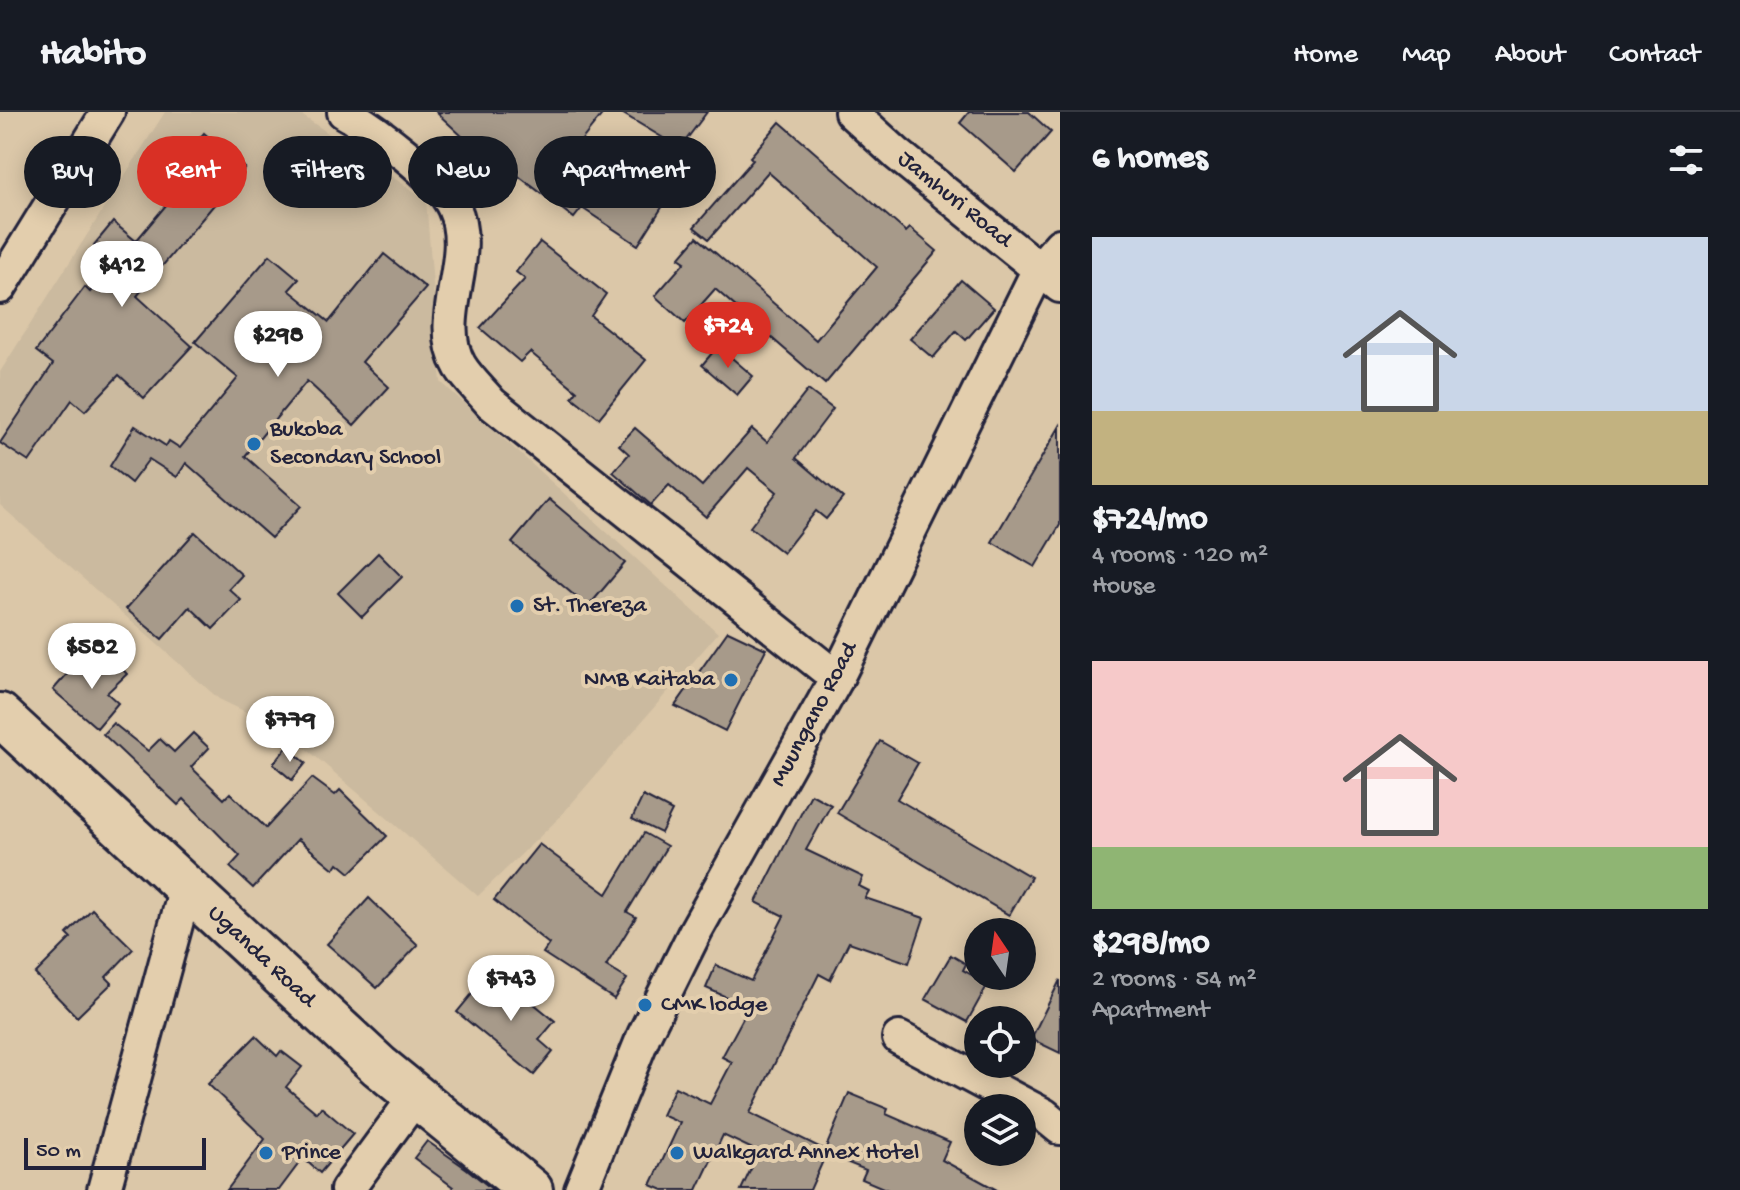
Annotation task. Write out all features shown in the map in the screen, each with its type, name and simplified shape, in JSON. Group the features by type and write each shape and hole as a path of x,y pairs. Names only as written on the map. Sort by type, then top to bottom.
{"main road":[{"name":"Uganda Road","path":"0,715 416,1096 531,1190"}],"street":[{"path":"0,287 108,112"},
{"path":"344,112 368,125 428,176 454,208 461,248 451,329 459,364 491,403 837,678"},
{"name":"Jamhuri Road","path":"851,112 897,154 1053,267"},
{"name":"Muungano Road","path":"581,1190 644,1035 696,930 837,678 1053,267"},
{"path":"104,1190 186,887"},
{"path":"899,1038 1044,1115 1060,1128"},
{"path":"347,1190 416,1096"}],"shaded area":[{"name":"Bukoba Secondary School","path":"165,112 285,112 303,116 332,136 263,136 263,208 392,208 392,177 408,188 408,208 427,208 441,382 718,633 559,818 478,896 287,732 219,699 0,505 0,372 104,208 121,208 121,181 137,156 137,208 247,208 247,136 150,136"}],"building":[{"path":"436,112 604,112 585,136 534,136 534,188 518,176 518,136 462,136"},
{"path":"620,112 707,112 689,136 660,136"},
{"path":"969,112 1029,112 1051,132 1016,172 960,123"},
{"path":"780,122 906,232 910,228 937,251 825,384 715,289 685,323 655,296 685,262 679,258 697,237 816,340 877,267 768,172 709,239 694,227 711,208 716,208 716,202 753,160 750,157"},
{"path":"164,208 211,208 137,296 192,346 144,398 119,375 85,411 72,400 29,462 0,443 53,364 36,351 85,287 90,292 115,263 94,245 113,222 136,241"},
{"path":"561,208 582,208 574,218"},
{"path":"582,208 662,208 638,245"},
{"path":"540,242 606,294 591,316 646,360 599,418 572,397 577,391 530,352 520,362 480,328 525,279 516,272"},
{"path":"384,254 426,288 362,362 389,387 354,425 307,381 245,456 301,506 271,538 186,463 177,477 149,459 131,483 110,466 135,426 166,446 169,441 180,448 238,378 195,342 270,255 299,279 289,290 329,322"},
{"path":"961,280 994,308 966,340 956,331 933,358 910,339"},
{"path":"718,346 753,376 737,395 702,365"},
{"path":"808,390 833,409 796,458 843,498 826,519 816,511 783,553 750,527 777,492 748,468 706,517 669,485 651,505 613,472 629,454 619,445 635,428 702,486 752,429 767,442"},
{"path":"1060,426 1060,525 1035,567 992,542"},
{"path":"549,499 625,563 588,607 512,543"},
{"path":"195,532 242,575 229,589 241,600 213,629 190,607 162,639 126,609"},
{"path":"378,553 402,577 362,617 338,593"},
{"path":"728,631 766,649 725,731 675,706"},
{"path":"111,657 127,674 107,693 118,703 97,728 53,690 75,665 90,678"},
{"path":"113,723 148,751 160,739 174,752 193,733 209,748 191,767 224,799 230,793 266,828 312,778 335,795 340,790 387,836 350,873 338,863 334,869 298,839 253,888 230,867 240,856 184,799 178,805 103,734"},
{"path":"880,741 918,763 897,799 1031,877 1009,915 837,813"},
{"path":"287,747 306,763 292,780 273,764"},
{"path":"811,794 831,805 806,850 863,877 859,886 869,891 865,898 924,918 909,963 849,942 830,980 819,974 750,1113 825,1150 849,1093 888,1109 886,1114 950,1142 942,1160 997,1190 888,1190 862,1179 866,1170 826,1154 810,1190 741,1190 759,1152 723,1135 697,1190 663,1190 651,1185 680,1123 662,1115 675,1087 710,1104 732,1062 722,1057 749,1007 706,988 716,965 751,981 784,916 756,902"},
{"path":"643,796 672,811 661,833 632,819"},
{"path":"644,833 667,846 627,912 636,917 606,966 627,979 614,999 543,953 549,944 494,900 539,844 607,894"},
{"path":"369,898 418,945 377,988 327,944"},
{"path":"92,909 133,949 106,977 112,983 77,1017 35,974 71,938 67,934"},
{"path":"951,955 964,963 964,990 985,990 976,1006 964,1006 964,1020 925,999"},
{"path":"506,974 520,987 517,990 555,1021 539,1040 553,1052 534,1075 457,1012 476,989 484,995"},
{"path":"1060,980 1060,1053 1036,1041 1036,1029"},
{"path":"256,1036 277,1056 281,1051 302,1067 286,1087 317,1113 321,1107 353,1134 320,1173 303,1158 279,1190 227,1190 265,1139 208,1084"},
{"path":"427,1141 493,1190 451,1190 453,1187 414,1158"}],"place":[{"name":"Bukoba Secondary School","path":"254,444"},
{"name":"St. Thereza","path":"517,606"},
{"name":"NMB Kaitaba","path":"731,680"},
{"name":"CMK lodge","path":"645,1005"},
{"name":"Prince","path":"266,1153"},
{"name":"Walkgard Annex Hotel","path":"677,1153"}]}
